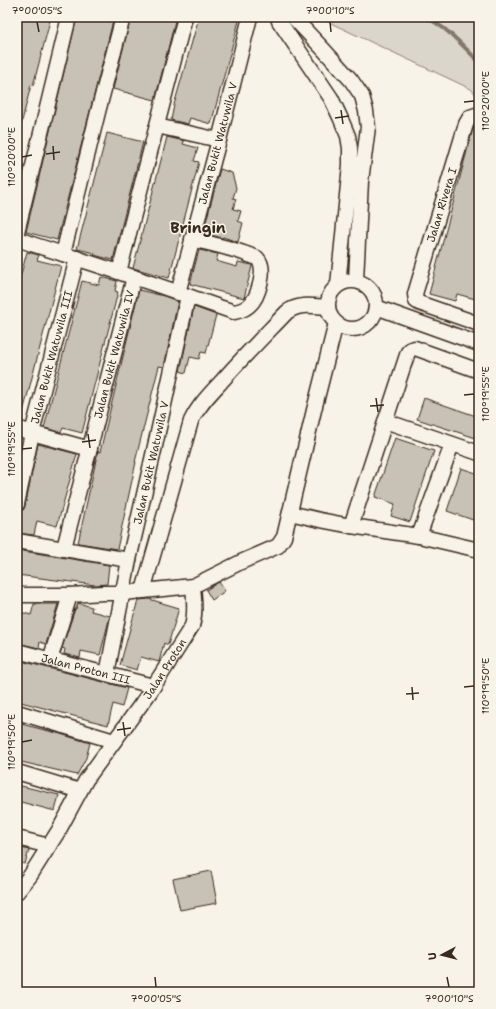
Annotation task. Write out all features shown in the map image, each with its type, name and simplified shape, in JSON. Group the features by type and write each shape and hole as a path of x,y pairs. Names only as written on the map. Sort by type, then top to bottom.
{"street":[{"path":"17,232 69,17"},
{"path":"63,254 123,17"},
{"path":"119,272 184,17"},
{"name":"Jalan Bukit Watuwila V","path":"107,674 129,560 155,447 192,239 250,17"},
{"path":"278,17 279,21 331,98 348,136 350,165 338,285"},
{"path":"293,17 351,80 362,96 366,110 368,127 361,181 356,280"},
{"name":"Jalan Rivera I","path":"478,114 470,117 466,124 415,294 416,301 419,303 479,324"},
{"path":"157,126 219,140"},
{"path":"348,136 368,127"},
{"path":"17,238 234,312 240,312 246,309 256,298 260,286 261,266 256,258 241,252 192,239"},
{"name":"Jalan Bukit Watuwila III","path":"17,504 32,433 77,258"},
{"name":"Jalan Bukit Watuwila IV","path":"64,548 134,277"},
{"path":"349,280 356,280 369,287 373,293 376,300 375,313 364,326 352,329 341,326 332,319 329,313 328,301 333,289 338,285 349,280"},
{"path":"143,591 191,421 195,413 234,367 287,312 296,307 302,306 328,307"},
{"path":"376,307 479,344"},
{"path":"17,595 123,593 193,586 241,562 278,546 284,537 336,323"},
{"path":"351,526 408,352 415,348 479,371"},
{"path":"385,420 479,454"},
{"path":"17,428 90,449"},
{"path":"419,536 452,444"},
{"path":"290,513 351,526 419,536 479,550"},
{"path":"17,541 129,560"},
{"name":"Jalan Proton","path":"17,892 30,876 59,830 86,780 154,686 192,626 194,618 193,586"},
{"path":"50,660 70,595"},
{"name":"Jalan Proton III","path":"17,651 154,686"},
{"path":"17,712 114,741"},
{"path":"17,772 80,790"},
{"path":"17,838 49,846"}],"shaded area":[{"path":"320,17 479,17 479,98 471,89"}],"building":[{"path":"17,17 51,17 21,125 17,124"},
{"path":"77,17 114,17 57,240 26,232"},
{"path":"131,17 176,17 155,100 113,89"},
{"path":"199,17 240,17 211,124 190,118 188,124 171,120"},
{"path":"479,123 479,300 457,294 455,301 429,294 472,132 476,124"},
{"path":"107,133 143,142 113,260 94,255 95,253 77,249"},
{"path":"167,137 184,141 183,144 198,148 194,161 199,162 169,278 133,268"},
{"path":"220,169 232,173 236,188 233,198 236,199 233,209 241,211 238,221 243,223 238,242 203,233"},
{"path":"199,250 218,254 216,261 237,267 238,262 252,265 244,298 190,284"},
{"path":"27,252 39,255 37,260 61,266 21,420 17,420 17,289"},
{"path":"101,277 117,281 115,291 118,292 82,433 63,428 61,432 44,428 82,281 99,285"},
{"path":"139,290 178,301 164,367 159,366 135,462 117,549 78,543 98,451 100,452"},
{"path":"194,307 216,315 206,353 201,352 199,359 190,357 186,373 180,371"},
{"path":"424,398 479,417 479,439 417,419"},
{"path":"395,438 434,451 410,522 391,516 395,504 375,497"},
{"path":"38,444 77,454 57,526 37,521 34,535 17,533 17,522 20,512 25,506"},
{"path":"461,468 479,474 479,522 447,511"},
{"path":"17,550 109,565 107,584 95,585 17,575"},
{"path":"219,582 225,591 212,600 206,590"},
{"path":"149,599 179,608 168,645 164,643 159,662 141,657 137,670 120,665 138,600"},
{"path":"78,603 92,607 91,611 110,616 100,655 81,651 80,658 64,654 65,649 62,648"},
{"path":"34,604 58,604 46,644 40,642 39,648 17,643 17,611 31,615"},
{"path":"17,660 127,688 122,707 113,704 108,725 17,701"},
{"path":"17,723 90,743 86,758 77,775 17,761"},
{"path":"17,785 59,795 55,811 17,801"},
{"path":"17,847 29,850 25,864 17,862"},
{"path":"211,871 217,903 180,910 173,879"}],"waterway":[{"path":"425,17 447,31 479,62"}],"district":[{"name":"Bringin","path":"198,228"}]}
